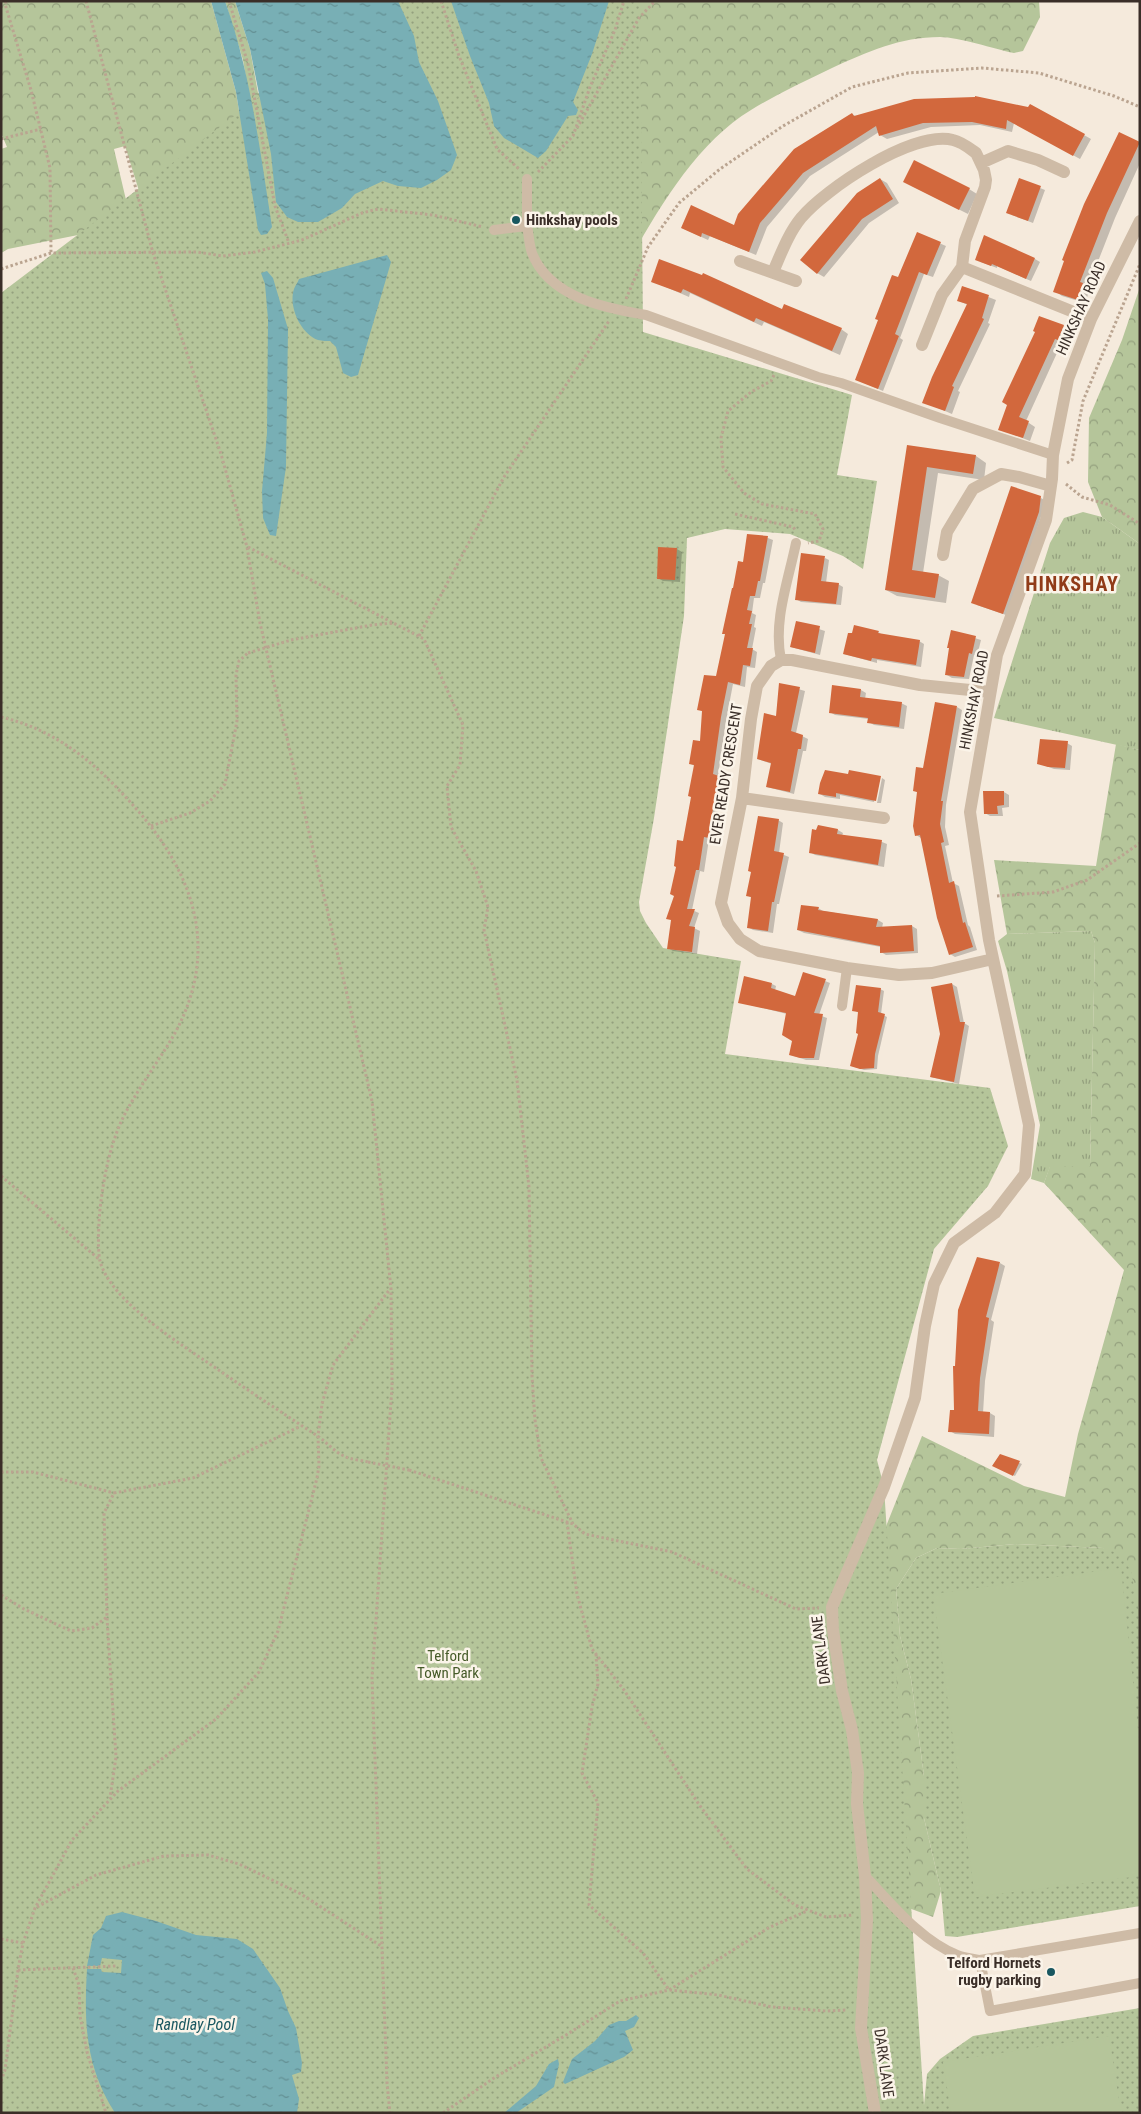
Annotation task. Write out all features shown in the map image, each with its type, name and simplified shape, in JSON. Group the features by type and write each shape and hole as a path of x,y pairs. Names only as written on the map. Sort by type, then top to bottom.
{"street":[{"path":"773,272 786,242 800,219 818,200 861,170 893,153 924,142 943,139 953,140 976,153 986,180 985,187 965,241 962,267 942,295 922,345"},
{"path":"981,163 1008,151 1038,160 1064,172"},
{"name":"HINKSHAY ROAD","path":"1025,1174 1029,1125 994,959 970,812 997,655 1046,520 1051,486 1052,455 1068,379 1091,319 1140,221"},
{"path":"740,261 796,281"},
{"path":"962,267 1091,319"},
{"path":"943,555 947,532 973,489 1001,474 1051,486"},
{"path":"781,660 792,660 920,685 990,692"},
{"name":"EVER READY CRESCENT","path":"781,660 771,666 757,686 751,719 742,798 721,903 728,923 740,938 759,951 847,968 899,975 932,973 994,959"},
{"path":"742,798 884,818"},
{"name":"DARK LANE","path":"875,2113 861,2028 868,1920 857,1804 858,1773 852,1730 842,1691 833,1630 832,1607 884,1487 915,1398 925,1326 934,1284 954,1243 995,1213 1025,1174"}],"lane":[{"path":"527,179 527,226 532,253 548,280 576,297 616,310 646,315 1052,455"},
{"path":"494,230 527,226"},
{"path":"781,660 777,641 779,618 796,543"},
{"path":"842,1006 847,968"},
{"path":"865,1876 913,1926 933,1941 957,1955 980,1960 1140,1933"},
{"path":"980,1960 990,2011 1140,1983"}],"path":[{"path":"6,1 5,4 50,168 51,253"},
{"path":"86,1 153,252 221,454 247,547 260,623 372,1101 391,1288 392,1387 372,1678 386,2083 390,2113"},
{"path":"228,1 248,64 275,206 289,243"},
{"path":"442,1 459,56 496,148 516,165 527,179 540,171 572,136 639,18 655,1"},
{"path":"572,136 590,87 615,30 624,1"},
{"path":"419,636 504,477 616,310 623,305 648,247 679,202 720,169 783,126 852,87 908,73 982,68 1039,73 1140,106"},
{"path":"1,139 41,130"},
{"path":"1,269 51,253 197,252 223,256 255,252 313,236 362,213 378,209 433,214 494,230"},
{"path":"1140,264 1083,401 1072,460 1052,472 1082,497 1110,506 1140,524"},
{"path":"735,514 793,527 797,534 796,543 819,541 823,529 815,514 762,504 744,493 723,467 721,438 728,412 751,392 771,382 778,362"},
{"path":"247,547 424,639 463,725 460,765 447,786 452,827 476,871 488,907 484,930 518,1080 529,1187 532,1366 535,1420 541,1458 573,1524"},
{"path":"152,826 190,813 210,801 225,784 237,721 236,675 239,661 248,653 291,640 372,624 394,623"},
{"path":"1,717 42,729 68,745 116,785 152,826 169,851 182,876 191,902 199,952 197,976 188,1004 176,1031 126,1111 114,1140 108,1162 100,1212 100,1261"},
{"path":"983,897 1053,892 1087,880 1140,843"},
{"path":"1,1176 100,1261 113,1285 136,1311 280,1413 318,1436 344,1456 409,1470 573,1524 585,1534 672,1552 796,1609 832,1607"},
{"path":"1,2081 5,2070 23,1944 35,1908 72,1840 118,1790 216,1718 259,1672 278,1632 312,1497 319,1466 318,1436 322,1404 333,1366 391,1288"},
{"path":"1,1472 33,1472 114,1493 193,1478 302,1426"},
{"path":"110,1800 116,1757 107,1617 104,1513 114,1493"},
{"path":"567,1522 577,1594 592,1649 624,1690 700,1806 747,1869 795,1905 826,1918 853,1915 868,1920"},
{"path":"1,1595 24,1609 71,1631 92,1628 107,1617"},
{"path":"596,1654 598,1684 592,1707 582,1773 598,1803 589,1905 643,1952 669,1990"},
{"path":"35,1908 96,1875 164,1856 208,1854 239,1864 301,1894 382,1946"},
{"path":"669,1990 770,1927 808,1910"},
{"path":"1,1939 23,1944"},
{"path":"18,1970 116,1966"},
{"path":"73,1968 79,1985 80,2016 87,2052 106,2113"},
{"path":"443,2113 494,2078 620,2001 669,1990 718,1995 772,2007 827,2011"}],"green space":[{"path":"1,1 211,1 236,92 258,230 247,84 243,60 225,1 235,1 250,49 258,93 609,1 1039,1 1040,17 1023,51 1014,53 966,41 940,37 897,43 884,46 845,62 751,110 729,126 690,166 656,215 615,288 150,226 125,146 114,149 135,238 83,234 8,249 1,253 1,149 7,147 1,133"},
{"name":"Telford Town Park","path":"386,1 640,1 643,332 852,395 837,475 877,481 863,569 843,556 790,534 725,529 687,538 684,616 654,818 639,902 640,911 663,948 741,961 725,1054 990,1088 1008,1146 988,1186 934,1249 877,1460 884,1487 924,2105 927,2074 940,2059 973,2036 1140,2008 1140,2113 1,2113 1,293"},
{"path":"1140,287 1140,544 1102,517 1088,482 1089,418 1122,340"},
{"path":"1083,512 1102,517 1140,544 1140,750 994,718 1050,543 1064,518"},
{"path":"1116,744 1140,750 1140,1624 1103,1548 1015,1544 961,1549 937,1548 916,1558 896,1589 900,1636 911,1679 924,1776 924,1818 941,1891 933,1917 906,1907 875,1554 922,1436 1024,1486 1065,1497 1078,1434 1124,1270 1044,1183 1050,1166 1090,1166 1095,943 1091,931 1007,934 994,860 1096,866"},
{"path":"1091,931 1095,943 1090,1166 1050,1167 1044,1183 1031,1179 1040,1125 1007,971 998,941 1007,934"},
{"path":"1015,1544 1103,1548 1120,1554 1131,1571 1140,1618 1140,1906 957,1937 945,1936 941,1891 924,1818 924,1776 911,1679 900,1636 896,1589 916,1558 937,1548 961,1549"},
{"path":"1121,1568 1140,1748 1140,1876 975,1897 933,1594"},
{"path":"1109,2036 1121,2113 951,2113 943,2062"}],"water":[{"path":"211,1 225,1 242,56 259,141 272,227 267,234 261,235 258,230 236,92"},
{"path":"235,1 398,1 414,36 419,62 438,101 457,155 451,170 421,188 398,186 383,181 355,194 342,208 318,222 298,222 287,217 276,202 271,154 250,49"},
{"path":"451,1 609,1 592,54 573,102 578,110 576,115 568,116 546,151 538,158 504,138 494,126 489,103"},
{"path":"387,255 391,262 358,375 351,377 343,373 336,347 330,341 318,340 312,337 301,326 294,311 294,289 299,279"},
{"path":"267,271 273,278 288,329 286,467 276,536 270,535 263,518 262,491 267,433 268,319 265,284 261,273"},
{"name":"Randlay Pool","path":"122,1912 196,1935 237,1939 253,1949 280,1988 296,2028 302,2063 301,2072 292,2075 299,2099 297,2113 115,2113 105,2096 92,2061 87,2026 86,1989 87,1969 101,1969 102,1972 121,1973 122,1960 102,1958 100,1966 87,1966 93,1935 101,1928 106,1916"},
{"path":"636,2015 639,2018 634,2027 625,2031 633,2050 624,2057 565,2084 563,2082 572,2059 595,2041 609,2025 619,2021 626,2021"},
{"path":"558,2059 559,2064 554,2087 516,2113 504,2113 536,2086 549,2064"}],"building":[{"path":"975,96 1028,107 1030,104 1085,134 1073,156 1007,120 1006,129 972,122 923,123 879,136 876,126 803,173 760,223 749,252 702,233 701,237 681,228 691,205 734,225 738,214 794,149 852,113 854,116 914,99"},
{"path":"1119,132 1140,142 1107,213 1080,282 1083,283 1078,300 1053,292 1064,261 1062,260 1084,204"},
{"path":"914,160 970,188 959,210 903,182"},
{"path":"880,178 893,199 862,219 817,274 800,260 857,193"},
{"path":"1019,178 1041,186 1028,221 1006,213"},
{"path":"917,232 941,242 927,275 919,272 895,334 899,336 878,389 855,380 878,320 875,319 892,275 898,277"},
{"path":"984,235 1035,258 1026,279 992,264 991,266 975,260"},
{"path":"659,259 702,275 703,273 782,309 784,304 842,328 832,351 756,318 754,322 683,289 681,293 651,282"},
{"path":"962,286 989,295 982,318 984,319 952,386 954,387 945,411 922,403 932,377 967,304 957,301"},
{"path":"1039,316 1064,325 1058,340 1055,339 1019,417 1029,421 1023,438 998,430 1007,405 1002,402 1035,332 1033,331"},
{"path":"907,445 976,455 973,474 927,467 912,570 939,574 935,598 885,590"},
{"path":"1011,486 1041,496 1039,512 1003,614 971,603"},
{"path":"747,534 768,536 760,581 758,581 755,596 750,596 747,610 752,611 749,624 752,624 747,648 753,648 750,666 743,665 740,685 728,682 713,774 719,776 711,820 713,820 709,838 704,837 699,870 696,870 687,909 695,909 689,926 695,927 692,952 667,949 671,920 666,919 674,896 670,894 676,867 674,866 677,840 683,841 691,797 688,796 694,765 689,764 693,740 700,741 702,711 697,710 704,675 716,676 725,634 722,634 732,588 738,561 743,562"},
{"path":"658,547 677,548 675,580 657,579"},
{"path":"801,553 825,556 821,581 839,583 836,604 795,600"},
{"path":"796,621 820,626 815,653 790,647"},
{"path":"854,625 879,631 878,633 920,640 916,665 872,658 871,661 843,654 848,633 852,633"},
{"path":"951,630 976,636 972,654 969,653 964,677 945,675 949,648 947,648"},
{"path":"779,683 800,687 791,731 803,735 801,749 798,749 790,792 766,787 771,763 757,759 764,713 776,716"},
{"path":"832,685 861,689 860,697 902,702 899,727 867,723 868,718 829,713"},
{"path":"935,702 957,706 941,801 943,801 940,824 944,842 941,843 949,883 954,881 963,923 965,922 973,947 949,955 937,918 920,835 915,836 913,826 917,792 913,791 916,767 923,768"},
{"path":"1040,739 1068,741 1065,768 1037,764"},
{"path":"825,770 848,774 849,770 881,776 876,801 836,793 836,797 818,794"},
{"path":"983,791 1004,791 1004,805 997,806 998,814 984,814"},
{"path":"758,816 779,819 774,851 784,853 774,902 772,902 768,931 747,928 751,897 746,896 751,872 748,871"},
{"path":"818,825 838,829 837,834 882,840 878,865 809,853 812,829 816,830"},
{"path":"801,905 819,907 818,910 878,919 876,927 912,925 914,951 880,953 880,946 797,930"},
{"path":"803,972 826,979 814,1013 823,1014 814,1058 800,1058 789,1055 792,1041 782,1035 786,1013 738,1003 744,976 772,983 771,988 795,996"},
{"path":"952,983 960,1022 965,1022 954,1082 930,1077 940,1034 931,987"},
{"path":"856,985 881,988 878,1012 885,1014 875,1054 874,1068 860,1069 850,1066 858,1034 856,1033 858,1012 852,1011"},
{"path":"977,1257 1000,1262 986,1317 989,1318 980,1378 978,1411 990,1412 989,1434 948,1432 950,1410 954,1410 953,1366 955,1366 958,1310"},
{"path":"1000,1454 1020,1461 1013,1476 992,1466"}],"place":[{"name":"Hinkshay pools","path":"516,220"},
{"name":"Telford Hornets rugby parking","path":"1051,1972"}],"district":[{"name":"HINKSHAY","path":"1072,584"}]}
